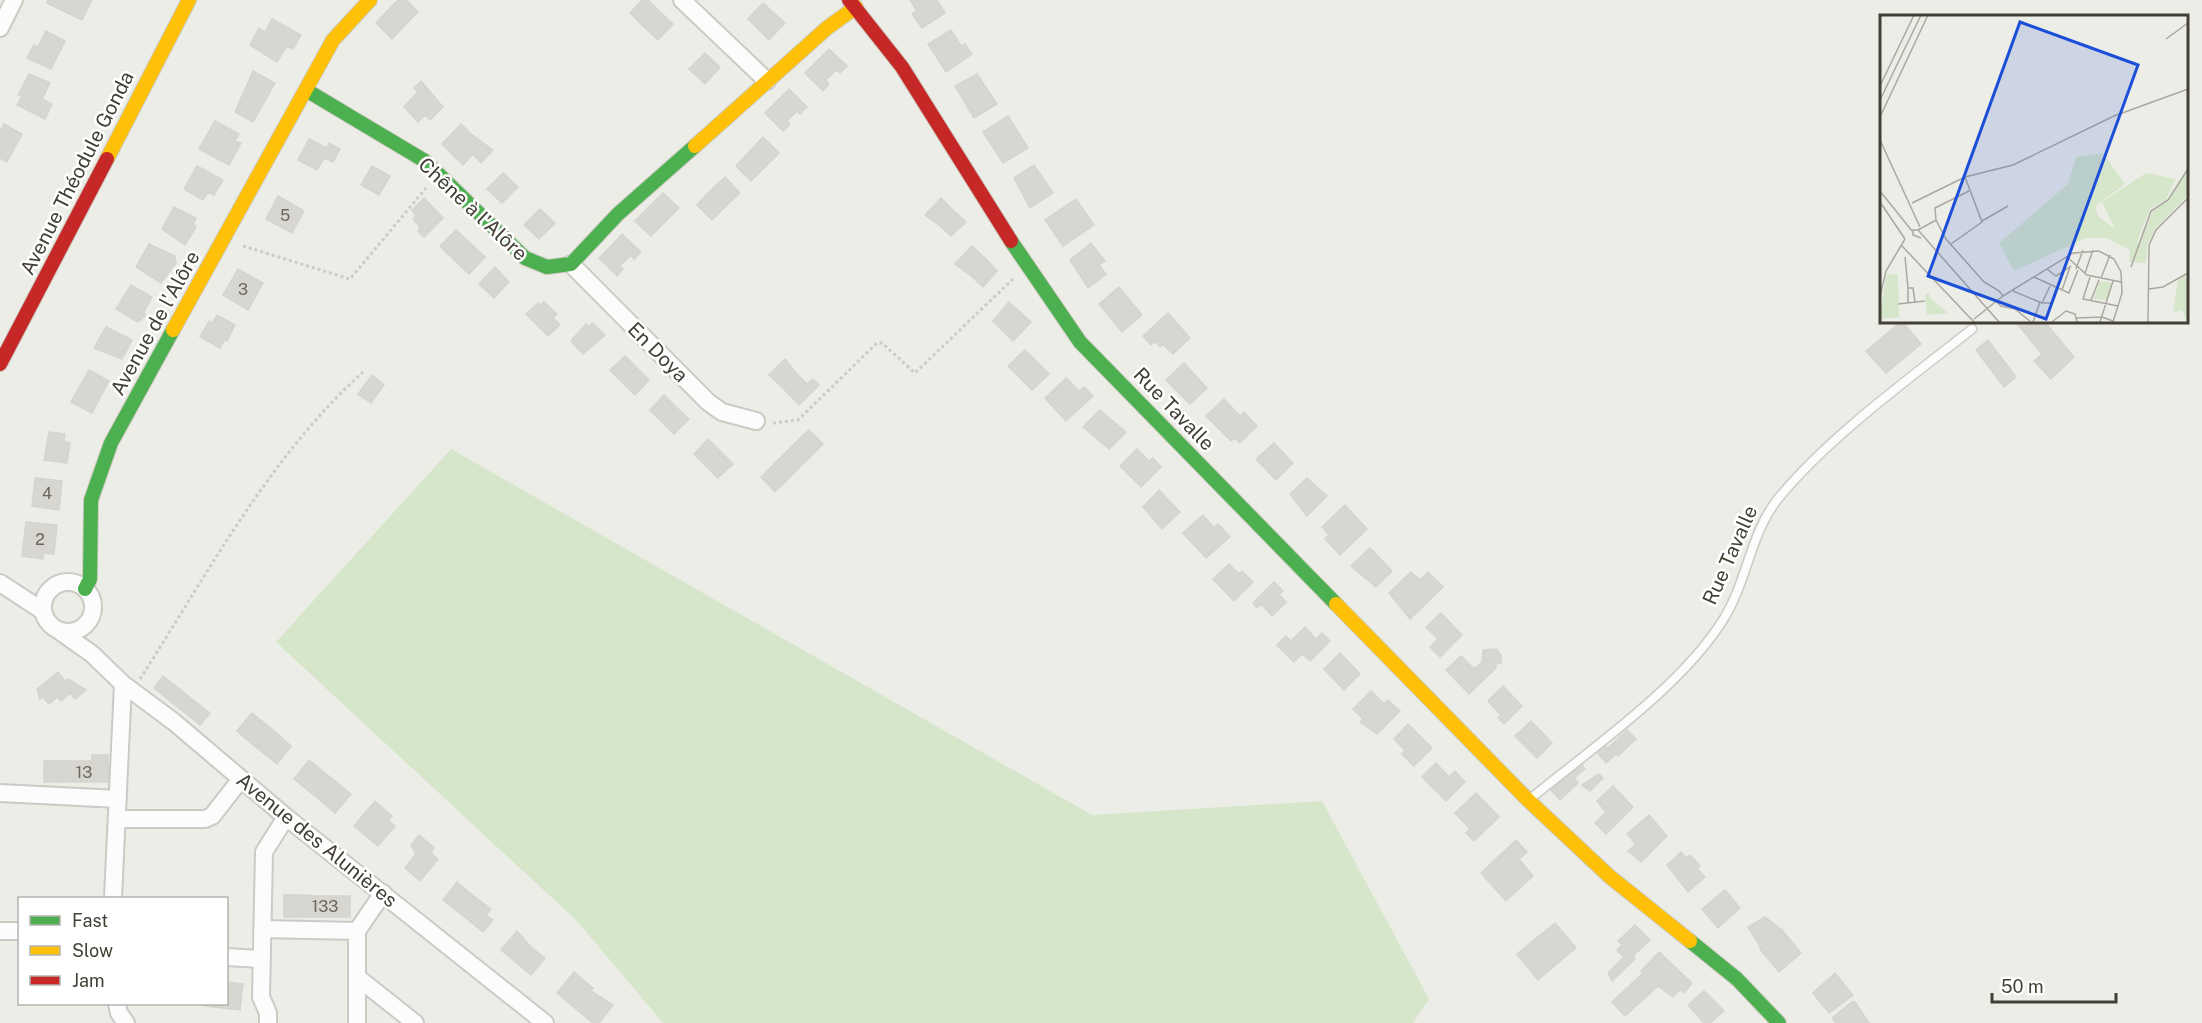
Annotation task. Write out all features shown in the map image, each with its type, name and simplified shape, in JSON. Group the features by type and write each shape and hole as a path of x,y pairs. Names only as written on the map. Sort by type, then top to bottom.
{"street":[{"path":"0,28 14,0"},
{"name":"Avenue Théodule Gonda","path":"0,364 189,0"},
{"path":"306,90 333,40 370,0"},
{"path":"682,0 767,81"},
{"path":"571,264 618,214 852,3"},
{"name":"Rue Tavalle","path":"852,3 902,67 1027,266 1080,342 1528,800 1609,876 1737,979 1779,1023"},
{"name":"Chêne à l'Alôre","path":"306,90 425,161 525,258 544,268 561,268 571,264"},
{"name":"Avenue de l'Alôre","path":"85,589 90,579 91,500 111,443 306,90"},
{"name":"En Doya","path":"571,264 708,402 722,412 756,422"},
{"path":"43,611 45,597 58,584 77,584 85,589 93,607 91,616 92,654"},
{"name":"Avenue des Alunières","path":"0,585 43,611 50,624 92,654 128,687 382,893 525,1016 545,1023"},
{"path":"58,630 77,630 91,616"},
{"path":"113,897 118,799 128,687"},
{"path":"117,819 205,819 212,816 242,779"},
{"path":"0,793 118,799"},
{"path":"268,1023 268,1013 261,997 264,852 286,817"},
{"path":"357,1023 357,931 382,893"},
{"path":"262,929 357,931"},
{"path":"0,931 18,932"},
{"path":"228,957 262,959"},
{"path":"357,977 415,1023"},
{"path":"117,1005 125,1022"}],"lane":[{"name":"Rue Tavalle","path":"1528,800 1690,664 1723,620 1744,579 1760,527 1777,501 1812,462 1972,329"}],"path":[{"path":"223,240 350,279 439,173"},
{"path":"756,422 782,423 798,420 877,343 882,343 915,373 1027,266"},
{"path":"128,687 243,513 333,400 363,372"}],"green space":[{"path":"451,449 1092,815 1322,801 1429,999 1413,1023 663,1023 577,921 276,642"}],"building":[{"path":"48,0 92,0 82,20 47,3"},
{"path":"398,0 406,0 418,12 405,25 389,9"},
{"path":"642,0 648,0 658,10 643,26 630,13"},
{"path":"910,0 937,0 945,13 922,28 912,14 917,11"},
{"path":"763,3 785,23 769,40 748,19"},
{"path":"389,9 405,25 392,39 376,23"},
{"path":"658,10 673,24 658,40 643,26"},
{"path":"272,19 301,35 293,49 287,46 277,62 250,45 259,28 265,32"},
{"path":"951,30 961,46 965,44 972,54 946,72 928,44"},
{"path":"46,31 65,41 51,69 27,58 34,45 38,47"},
{"path":"829,49 847,66 840,73 837,70 831,75 817,61"},
{"path":"705,53 720,67 705,84 689,69"},
{"path":"817,61 831,75 826,80 829,84 823,91 805,73"},
{"path":"253,71 275,83 253,122 235,112"},
{"path":"29,74 50,83 42,99 52,104 45,119 17,105 22,96 18,95"},
{"path":"977,74 997,104 974,118 955,86"},
{"path":"421,81 443,107 430,120 425,115 418,122 404,107 418,92 414,88"},
{"path":"789,89 807,107 800,114 797,111 792,116 777,101"},
{"path":"777,101 792,116 787,121 790,124 783,131 765,113"},
{"path":"1008,116 1028,148 1003,163 983,132"},
{"path":"215,121 239,134 235,141 241,143 229,165 199,149"},
{"path":"4,124 22,134 7,162 0,158 0,131"},
{"path":"461,124 471,134 452,154 442,144"},
{"path":"471,134 493,150 481,163 473,154 463,165 452,154"},
{"path":"763,137 779,153 765,167 750,151"},
{"path":"309,139 327,148 329,143 340,149 333,162 324,158 317,170 298,160"},
{"path":"750,151 765,167 751,181 736,166"},
{"path":"1034,165 1053,193 1030,208 1014,178"},
{"path":"197,166 223,180 214,195 208,192 203,200 184,189"},
{"path":"372,166 390,176 379,195 361,185"},
{"path":"503,173 518,187 502,203 487,189"},
{"path":"725,177 740,193 727,205 711,190"},
{"path":"711,190 727,205 712,220 697,205"},
{"path":"663,193 679,208 665,222 649,207"},
{"path":"278,196 304,211 292,233 266,219"},
{"path":"424,198 443,218 424,237 418,231 420,227 413,219 416,216 412,210"},
{"path":"941,198 953,210 939,225 925,215"},
{"path":"1076,199 1094,225 1063,246 1045,220"},
{"path":"174,207 196,218 193,224 196,227 185,245 162,229"},
{"path":"649,207 665,222 651,236 635,221"},
{"path":"540,209 555,223 539,239 524,225"},
{"path":"953,210 966,222 951,236 939,225"},
{"path":"456,230 470,243 454,260 440,246"},
{"path":"622,234 641,252 634,259 631,255 625,261 611,246"},
{"path":"470,243 485,257 469,274 454,260"},
{"path":"1091,243 1105,261 1099,265 1106,274 1088,288 1070,260"},
{"path":"149,244 175,256 176,263 161,283 136,267"},
{"path":"611,246 625,261 620,265 623,269 617,276 599,258"},
{"path":"972,246 986,259 970,275 955,264"},
{"path":"986,259 997,271 983,287 970,275"},
{"path":"495,267 509,282 494,298 479,284"},
{"path":"238,269 263,283 248,310 223,295"},
{"path":"131,285 152,297 144,312 145,316 138,322 116,309"},
{"path":"1119,287 1142,315 1122,332 1099,304"},
{"path":"544,302 557,314 553,318 560,325 548,336 526,314 538,303 540,305"},
{"path":"1009,302 1031,322 1013,341 993,321"},
{"path":"1168,313 1190,338 1173,354 1163,344 1160,347 1155,341 1151,345 1143,336"},
{"path":"217,315 235,325 227,341 224,340 220,348 200,337 209,321 212,323"},
{"path":"1901,322 1921,344 1886,373 1866,351"},
{"path":"2016,322 2045,322 2074,357 2051,379 2034,361 2042,354"},
{"path":"592,323 605,335 583,354 571,341 586,324 589,326"},
{"path":"106,327 132,340 122,359 94,348"},
{"path":"1988,340 2016,377 2004,387 1976,350"},
{"path":"1025,350 1049,374 1032,390 1008,366"},
{"path":"625,356 637,368 623,383 610,370"},
{"path":"785,359 797,374 783,388 769,375"},
{"path":"1184,363 1207,388 1190,404 1166,380"},
{"path":"637,368 649,380 635,395 623,383"},
{"path":"89,370 109,381 100,398 80,386"},
{"path":"797,374 807,384 813,379 819,385 799,405 783,388"},
{"path":"372,375 384,385 371,403 358,394"},
{"path":"1066,378 1079,391 1084,387 1093,396 1066,421 1045,398"},
{"path":"80,386 100,398 92,413 71,402"},
{"path":"664,395 676,407 662,422 650,410"},
{"path":"1224,399 1240,416 1244,412 1257,426 1240,443 1235,438 1231,441 1206,416"},
{"path":"676,407 689,419 674,434 662,422"},
{"path":"1100,410 1126,432 1109,449 1083,427"},
{"path":"809,430 823,444 812,455 797,441"},
{"path":"49,432 65,434 64,441 70,443 67,463 44,460"},
{"path":"708,439 721,452 706,466 694,454"},
{"path":"797,441 812,455 799,468 785,453"},
{"path":"1274,443 1293,463 1276,480 1256,459"},
{"path":"1137,449 1149,461 1153,458 1161,467 1141,487 1120,466"},
{"path":"721,452 733,464 718,478 706,466"},
{"path":"785,453 799,468 788,479 773,465"},
{"path":"773,465 788,479 775,492 761,477"},
{"path":"35,478 62,481 59,510 32,506"},
{"path":"1307,478 1327,496 1307,516 1290,494"},
{"path":"1159,490 1180,512 1162,529 1143,507"},
{"path":"1345,505 1367,529 1340,555 1325,539 1329,535 1322,527"},
{"path":"1203,515 1214,528 1218,524 1230,537 1206,558 1183,533"},
{"path":"26,522 57,525 54,554 43,553 43,559 22,556"},
{"path":"1370,548 1392,571 1376,587 1351,566"},
{"path":"1229,564 1239,574 1242,571 1253,582 1234,601 1213,579"},
{"path":"1411,572 1420,580 1428,572 1443,587 1410,619 1389,593"},
{"path":"1274,582 1283,591 1279,594 1286,602 1272,616 1261,604 1257,608 1253,603"},
{"path":"1441,613 1462,635 1440,657 1430,647 1438,639 1426,627"},
{"path":"1305,627 1316,639 1322,633 1330,641 1310,661 1302,654 1294,662 1277,645 1286,636 1291,641"},
{"path":"1496,649 1501,655 1501,663 1496,663 1496,668 1469,694 1446,670 1461,656 1474,669 1482,662 1483,650"},
{"path":"1340,653 1360,674 1344,690 1324,669"},
{"path":"58,672 65,681 68,679 86,690 75,699 70,693 61,701 57,697 49,704 43,697 40,699 37,689"},
{"path":"163,676 210,713 200,725 154,688"},
{"path":"1503,686 1522,706 1504,724 1498,718 1501,715 1488,701"},
{"path":"1371,691 1384,704 1388,700 1400,711 1377,734 1360,722 1363,719 1353,709"},
{"path":"252,713 272,729 257,748 237,731"},
{"path":"1531,721 1552,743 1537,758 1515,736"},
{"path":"1408,724 1432,748 1414,766 1402,754 1405,750 1394,739"},
{"path":"272,729 291,746 277,764 257,748"},
{"path":"1627,730 1636,739 1618,756 1609,747"},
{"path":"1604,744 1615,755 1606,763 1596,751"},
{"path":"92,755 108,755 109,782 93,782"},
{"path":"309,760 330,777 315,796 294,779"},
{"path":"44,761 61,761 61,782 44,782"},
{"path":"61,761 76,761 76,782 61,782"},
{"path":"76,761 93,761 93,782 76,782"},
{"path":"1436,763 1449,777 1455,771 1465,782 1446,801 1422,777"},
{"path":"1581,764 1585,769 1574,778 1578,783 1560,800 1551,790"},
{"path":"1599,774 1603,778 1590,791 1582,785"},
{"path":"330,777 351,794 335,813 315,796"},
{"path":"1613,786 1633,807 1606,834 1595,823 1606,812 1597,801"},
{"path":"1476,793 1499,817 1474,841 1466,833 1470,829 1455,813"},
{"path":"375,801 392,816 388,820 395,826 378,846 354,826"},
{"path":"1649,815 1667,836 1641,862 1628,851 1636,844 1627,834"},
{"path":"419,835 434,848 431,853 438,859 420,881 405,868 416,854 411,845"},
{"path":"1516,840 1527,852 1519,859 1533,876 1506,901 1481,873"},
{"path":"1681,852 1686,858 1690,855 1700,866 1697,869 1705,877 1688,892 1667,865"},
{"path":"457,882 475,897 461,914 443,900"},
{"path":"1725,890 1740,908 1718,928 1702,909"},
{"path":"284,895 301,895 301,917 284,917"},
{"path":"301,895 317,896 317,917 301,917"},
{"path":"317,896 333,896 333,917 317,917"},
{"path":"333,896 350,896 350,917 333,917"},
{"path":"475,897 491,909 486,915 493,920 483,932 461,914"},
{"path":"1765,917 1782,930 1761,948 1748,927"},
{"path":"1555,923 1576,948 1538,980 1517,954"},
{"path":"1635,925 1650,940 1633,956 1635,959 1612,981 1608,973 1624,957 1617,950 1622,945 1618,941"},
{"path":"1782,930 1801,953 1779,972 1760,949"},
{"path":"517,931 531,947 518,964 501,950"},
{"path":"531,947 545,958 531,975 518,964"},
{"path":"1659,952 1692,983 1684,993 1680,989 1673,997 1658,986 1625,1016 1612,1002 1643,973 1641,971"},
{"path":"574,972 593,988 576,1009 557,993"},
{"path":"1835,973 1853,995 1829,1013 1813,993"},
{"path":"228,982 243,984 240,1010 223,1008 223,1005 228,1005"},
{"path":"591,991 613,1005 599,1023 593,1023 576,1009"},
{"path":"1704,991 1724,1011 1710,1023 1704,1023 1688,1005"},
{"path":"1855,1002 1869,1023 1836,1023 1832,1018"},
{"path":"223,1005 223,1008 205,1006"}],"traffic: fast":[{"path":"306,90 425,161 525,258 547,267 571,264 618,214 695,146"},
{"path":"1011,241 1080,342 1336,604"},
{"path":"85,589 90,579 91,500 111,443 173,330"},
{"path":"1690,941 1737,979 1779,1023"}],"traffic: slow":[{"path":"107,159 189,0"},
{"path":"173,330 333,40 370,0"},
{"path":"695,146 827,28 856,7"},
{"path":"1336,604 1528,800 1609,876 1690,941"}],"traffic: jam":[{"path":"849,0 902,67 1011,241"},
{"path":"0,364 107,159"}]}
